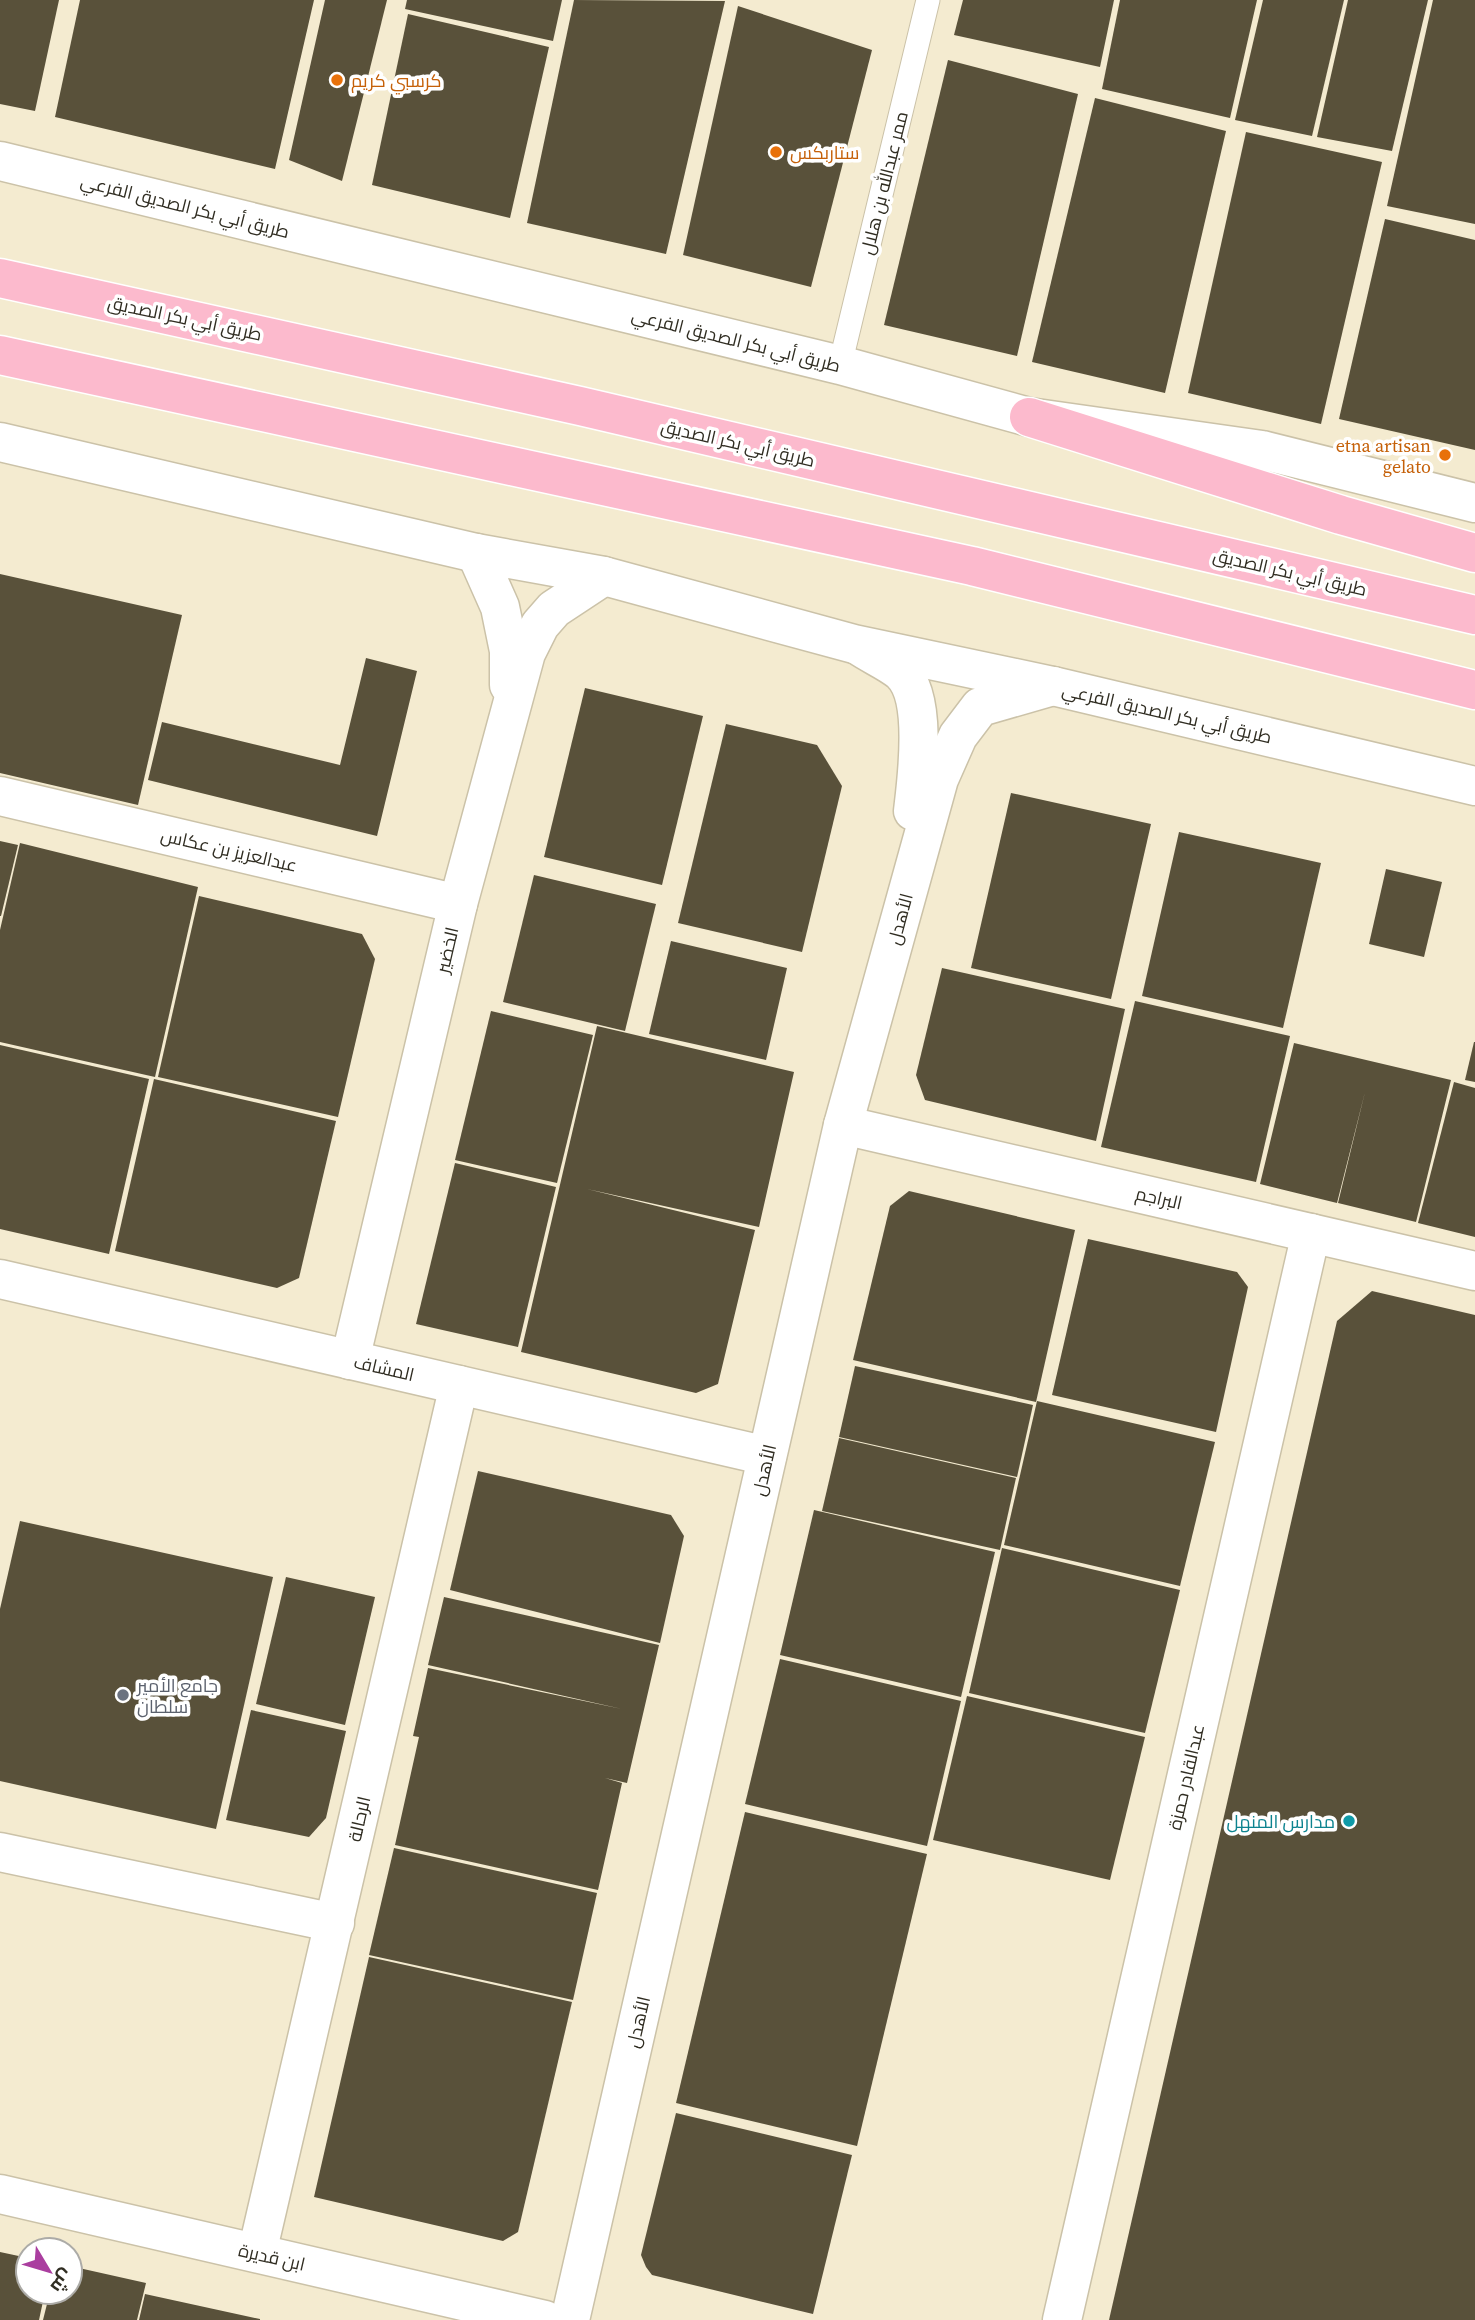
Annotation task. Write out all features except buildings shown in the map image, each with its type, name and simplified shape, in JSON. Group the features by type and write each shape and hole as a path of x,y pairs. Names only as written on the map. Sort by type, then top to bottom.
{"main road":[{"name":"طريق أبي بكر الصديق","path":"0,278 580,406 1475,615"},
{"path":"0,355 972,566 1475,690"},
{"path":"1029,417 1341,515 1475,553"}],"street":[{"name":"طريق أبي بكر الصديق الفرعي","path":"0,161 840,365 1029,417 1262,450 1475,503"},
{"name":"طريق أبي بكر الصديق الفرعي","path":"0,442 476,553 604,576 854,643 1053,686 1475,786"},
{"path":"476,553 500,607 509,651 509,698 504,727"},
{"name":"الخضير","path":"350,1360 458,904 526,653 540,625 554,609 604,576"},
{"path":"854,643 902,673 911,688 917,711 917,775 899,921"},
{"name":"الأهدل","path":"570,2320 843,1125 939,779 958,736 980,707 1053,686"},
{"name":"عبدالعزيز بن عكاس","path":"0,796 458,904"},
{"name":"البراجم","path":"843,1125 1475,1271"},
{"name":"عبدالقادر حمزة","path":"1062,2320 1311,1233"},
{"name":"المشاف","path":"0,1279 767,1456"},
{"name":"الرحالة","path":"257,2253 459,1385"},
{"path":"0,1852 335,1923"},
{"name":"ابن قديرة","path":"0,2194 545,2320"}],"lane":[{"name":"ممر عبدالله بن هلال","path":"840,365 928,0"}],"place":[{"name":"كرسبي كريم","path":"337,80"},
{"name":"ستاربكس","path":"776,152"},
{"name":"etna artisan gelato","path":"1445,455"},
{"name":"جامع الأمير سلطان","path":"123,1695"},
{"name":"مدارس المنهل","path":"1349,1821"}]}
